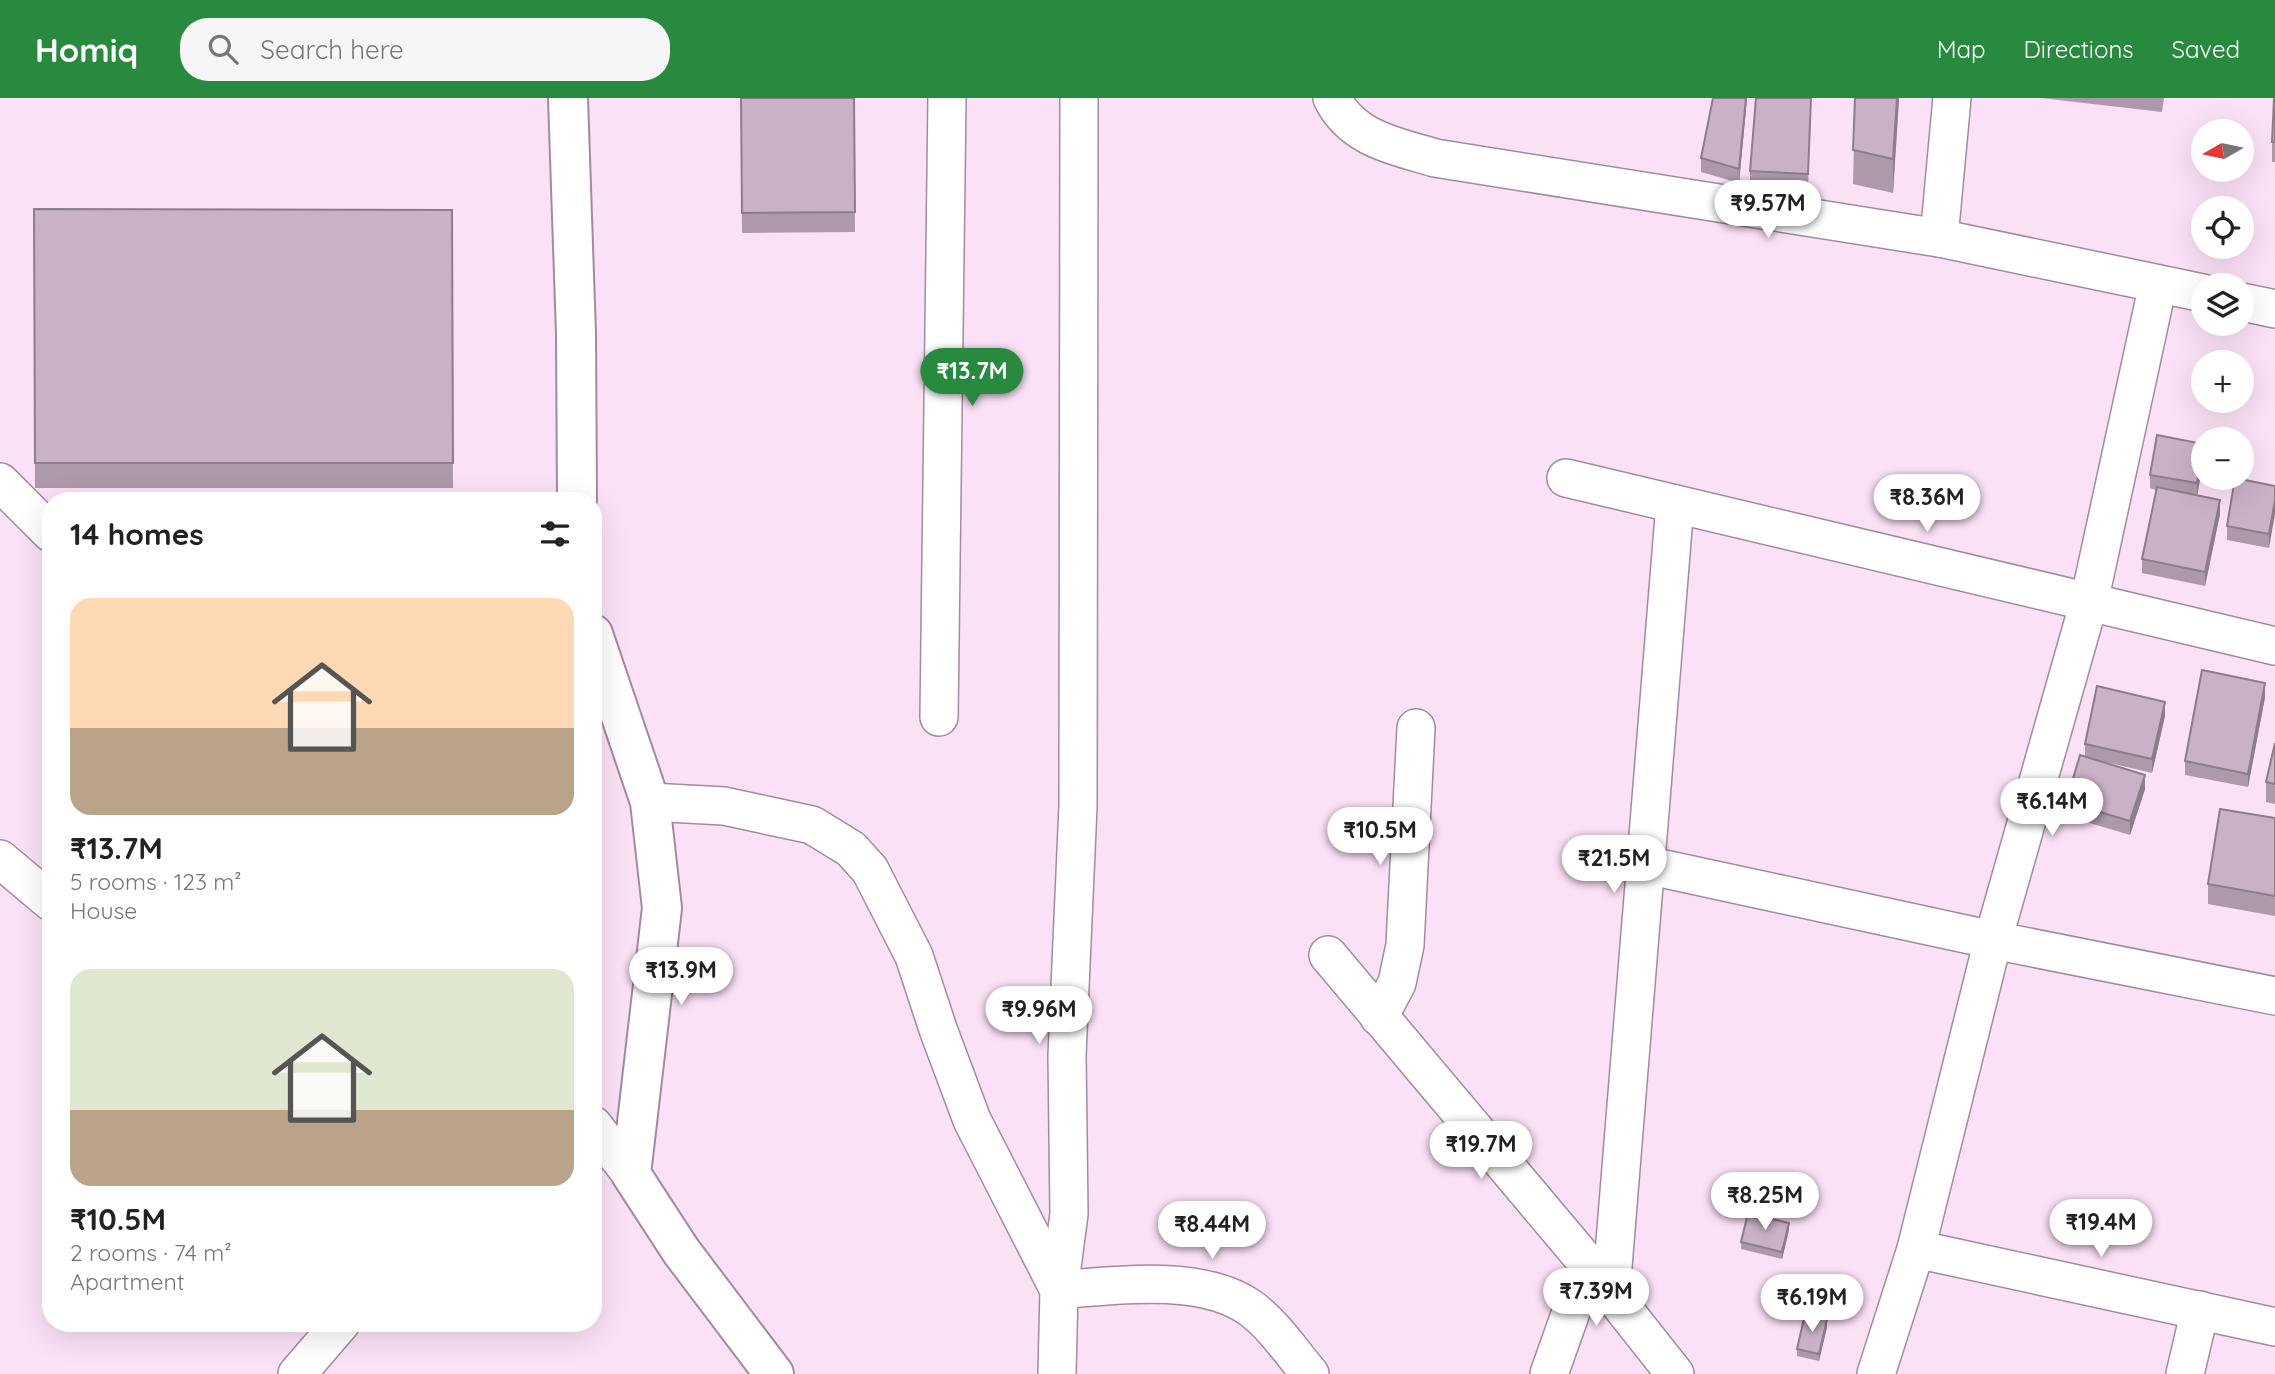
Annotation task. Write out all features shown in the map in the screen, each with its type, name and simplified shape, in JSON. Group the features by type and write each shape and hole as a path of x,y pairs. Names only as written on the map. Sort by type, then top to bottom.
{"street":[{"path":"568,98 576,334 577,492"},
{"path":"939,717 947,98"},
{"path":"1057,1374 1059,1290 1069,1214 1067,1055 1078,806 1079,98"},
{"path":"1332,98 1338,111 1355,129 1381,142 1435,158 1939,238 2191,291"},
{"path":"1939,238 1952,98"},
{"path":"1876,1374 1916,1249 1993,940 2089,602 2158,284"},
{"path":"2254,305 2275,309"},
{"path":"1566,478 2275,646"},
{"path":"0,482 42,524"},
{"path":"1549,1374 1599,1277 1646,865 1675,504"},
{"path":"602,661 650,802 662,908 631,1174"},
{"path":"1379,1017 1397,984 1405,945 1416,728"},
{"path":"650,802 724,806 812,825 851,849 870,870 914,956 972,1121 1059,1290"},
{"path":"0,859 42,894"},
{"path":"1646,865 1993,940 2275,996"},
{"path":"1328,955 1599,1277 1675,1374"},
{"path":"602,1137 631,1174 681,1251 774,1374"},
{"path":"1916,1249 2275,1327"},
{"path":"1059,1290 1144,1283 1214,1291 1252,1309 1310,1374"},
{"path":"2185,1374 2200,1310"},
{"path":"297,1374 333,1332"}],"building":[{"path":"741,98 854,98 855,212 742,213"},
{"path":"1713,98 1746,98 1739,169 1701,158"},
{"path":"1756,98 1811,98 1808,174 1750,171"},
{"path":"1855,98 1897,98 1893,159 1853,150"},
{"path":"2274,98 2275,142 2272,142"},
{"path":"34,209 452,210 453,463 35,463"},
{"path":"2157,435 2191,442 2191,482 2150,475"},
{"path":"2254,482 2275,486 2269,534 2227,526 2233,490 2254,490"},
{"path":"2157,487 2220,500 2205,572 2142,559"},
{"path":"2202,670 2265,683 2248,774 2185,761"},
{"path":"2097,686 2165,702 2152,759 2085,744"},
{"path":"2275,743 2275,784 2266,782"},
{"path":"2080,755 2145,775 2130,821 2066,802"},
{"path":"2220,809 2275,818 2275,896 2208,884"},
{"path":"1748,1213 1789,1223 1782,1252 1741,1242"},
{"path":"1805,1314 1827,1319 1819,1354 1797,1349"}]}
